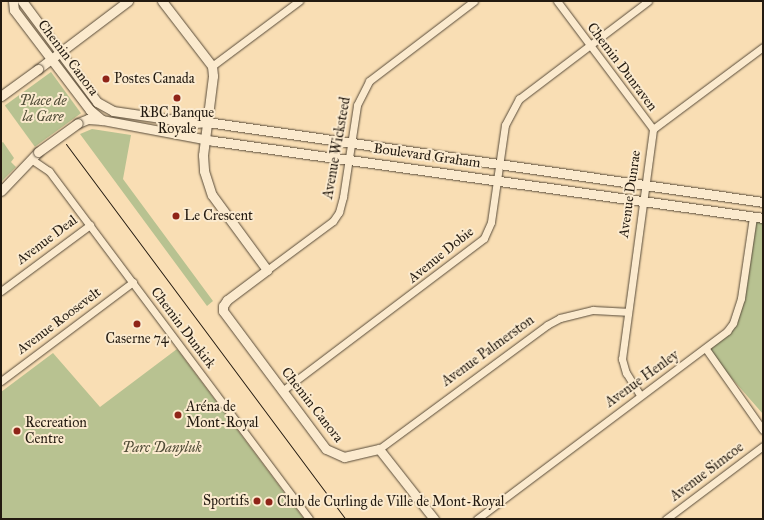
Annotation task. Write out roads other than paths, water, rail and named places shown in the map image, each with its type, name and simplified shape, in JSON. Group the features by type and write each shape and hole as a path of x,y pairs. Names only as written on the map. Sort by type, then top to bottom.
{"street":[{"name":"Chemin Canora","path":"13,1 14,10 52,58 90,110"},
{"name":"Chemin Canora","path":"22,1 98,102"},
{"path":"1,96 128,1"},
{"path":"162,1 212,66 213,76 205,138 204,171 212,195 267,270"},
{"path":"212,66 300,1"},
{"name":"Avenue Wicksteed","path":"227,300 333,221 342,202 350,159 357,104 369,81 474,1"},
{"name":"Chemin Dunraven","path":"557,1 653,129"},
{"name":"Avenue Dobie","path":"282,391 478,245 488,232 491,222 505,125 519,99 648,1"},
{"path":"653,129 763,47"},
{"path":"1,191 38,152 78,123 98,102"},
{"name":"Boulevard Graham","path":"98,102 113,111 195,123 207,122 763,202"},
{"name":"Boulevard Graham","path":"90,110 102,120 205,138 642,202 763,218"},
{"path":"78,123 88,119 102,120"},
{"name":"Avenue Dunrae","path":"640,395 626,373 622,359 626,312 653,129"},
{"name":"Chemin Dunkirk","path":"31,159 49,171 309,519"},
{"name":"Avenue Henley","path":"477,519 640,395 706,349 727,331 738,312 753,217"},
{"name":"Avenue Deal","path":"1,292 90,225"},
{"name":"Avenue Roosevelt","path":"1,381 133,282"},
{"name":"Chemin Canora","path":"227,300 223,306 223,311 330,454 344,457 379,449"},
{"name":"Avenue Palmerston","path":"379,449 547,325 560,318 593,310 626,312"},
{"path":"706,349 763,430"},
{"name":"Avenue Simcoe","path":"666,519 763,446"},
{"path":"379,449 434,519"}],"tram line":[{"path":"66,144 346,519"}],"place":[{"name":"Postes Canada","path":"106,79"},
{"name":"RBC Banque Royale","path":"177,98"},
{"name":"Le Crescent","path":"176,216"},
{"name":"Caserne 74","path":"137,324"},
{"name":"Aréna de Mont-Royal","path":"178,415"},
{"name":"Recreation Centre","path":"17,431"},
{"name":"Sportifs","path":"257,501"},
{"name":"Club de Curling de Ville de Mont-Royal","path":"269,502"}],"park label":[{"name":"Place de la Gare","path":"43,110"},
{"name":"Parc Danyluk","path":"162,448"}]}
